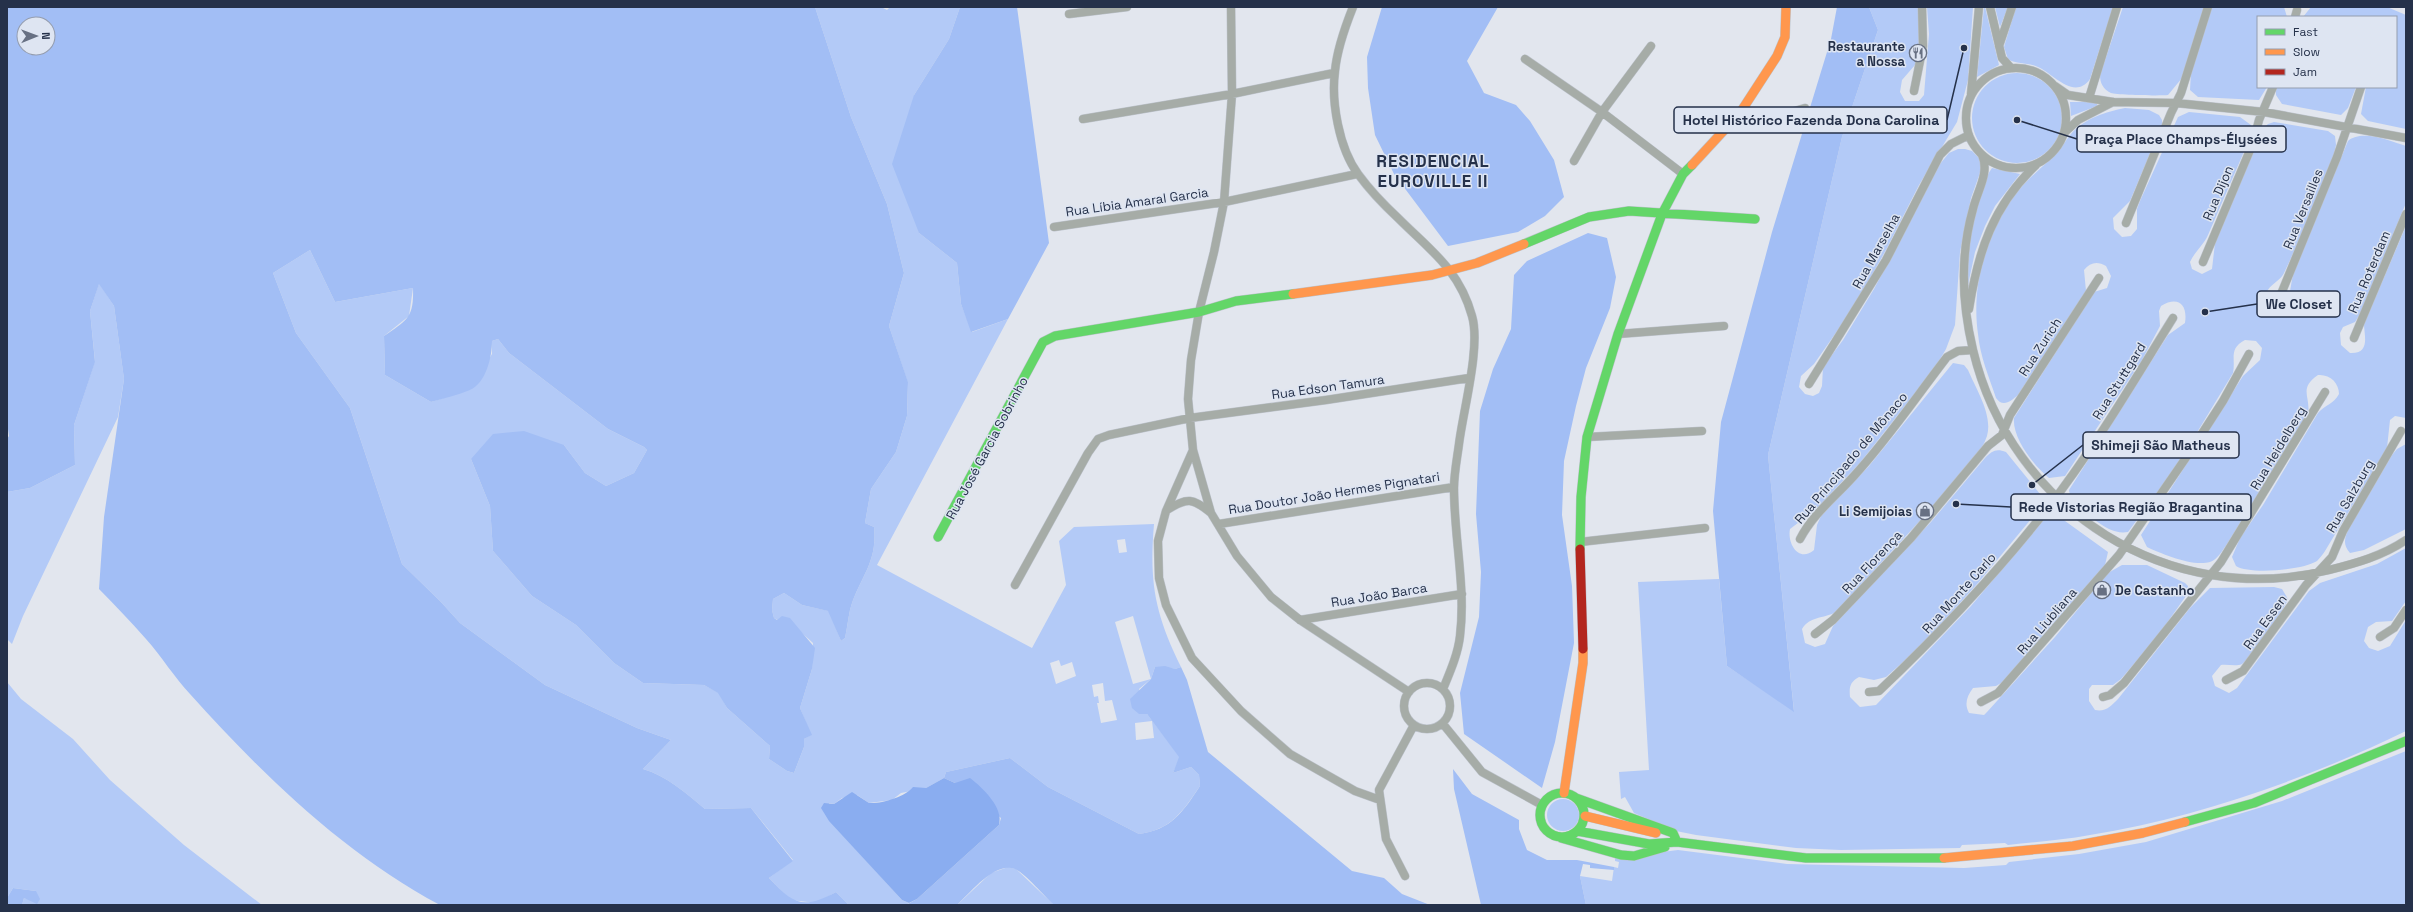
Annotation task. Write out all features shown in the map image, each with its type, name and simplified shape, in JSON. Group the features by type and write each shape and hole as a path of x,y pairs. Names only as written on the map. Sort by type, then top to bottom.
{"street":[{"path":"1069,14 1127,7"},
{"path":"1211,513 1193,450 1188,399 1191,360 1199,312 1214,252 1224,202 1232,94 1231,7"},
{"path":"1353,7 1343,35 1334,72 1336,109 1340,131 1347,154 1357,174 1397,217 1427,244 1452,271 1473,317 1474,357 1469,378 1454,487 1462,594 1460,637 1451,670 1443,689"},
{"path":"1564,793 1582,663 1583,608 1580,542 1581,497 1587,437 1618,334 1662,214 1683,174 1740,114 1777,56 1785,37 1786,7"},
{"path":"1914,91 1923,46 1922,7"},
{"path":"1978,7 1971,94 1966,119 1969,135 1982,155 1995,164 2010,168 2026,167 2040,162"},
{"path":"1990,7 1998,47 2002,58 2011,68"},
{"path":"1998,47 2012,7"},
{"path":"2089,98 2117,7"},
{"path":"2126,223 2176,103 2208,7"},
{"path":"1574,161 1602,112 1651,46"},
{"path":"1525,59 1602,112 1683,174"},
{"path":"1971,94 1988,76 2011,68 2021,68 2040,74 2068,95 2113,102 2176,103 2264,112 2406,138"},
{"path":"1083,119 1232,94 1334,72"},
{"path":"2054,86 2061,98 2065,110 2063,134"},
{"name":"Rua Dijon","path":"2203,262 2273,88"},
{"name":"Rua Versailles","path":"2279,299 2312,223 2361,88"},
{"path":"1968,315 1972,285 1988,230 2015,187 2051,153 2063,134 2078,120 2113,102"},
{"path":"1740,114 1781,115 1805,108"},
{"name":"Rua Marselha","path":"1809,384 1886,260 1940,156 1951,144 1969,135"},
{"path":"1982,155 1985,173 1971,214 1963,268 1973,350 1987,392 2004,430 2040,480 2081,520 2124,548 2154,560 2211,575 2278,579 2319,573 2370,560 2406,540"},
{"name":"Rua Líbia Amaral Garcia","path":"1054,227 1224,202 1357,174"},
{"name":"Rua José Garcia Sobrinho","path":"938,537 1043,342 1055,336 1199,312 1236,301 1432,275 1452,271 1477,263 1589,217 1629,211 1755,219"},
{"name":"Rua Roterdam","path":"2354,338 2406,214"},
{"name":"Rua Zurich","path":"2004,430 2010,415 2099,278"},
{"name":"Rua Stuttgard","path":"2056,496 2120,404 2174,318"},
{"path":"1618,334 1724,326"},
{"name":"Rua Principado de Mônaco","path":"1800,539 1808,523 1854,477 1903,417 1947,357 1958,351 1973,350"},
{"name":"Rua Liubliana","path":"1981,702 1998,693 2041,647 2124,548 2194,446 2222,401 2248,354"},
{"name":"Rua Edson Tamura","path":"1015,585 1088,453 1098,439 1190,418 1469,378"},
{"name":"Rua Heidelberg","path":"2103,697 2110,695 2124,683 2211,575 2267,490 2325,392"},
{"name":"Rua Florença","path":"1815,634 1833,620 1911,538 1988,446 2004,430"},
{"path":"1587,437 1702,431"},
{"name":"Rua Salzburg","path":"2319,573 2332,557 2343,531 2401,431"},
{"path":"1193,450 1166,510 1158,541 1159,578 1166,605 1192,658 1241,711 1290,754 1355,791 1380,800"},
{"name":"Rua Doutor João Hermes Pignatari","path":"1219,524 1454,487"},
{"name":"Rua Monte Carlo","path":"1869,692 1880,691 1928,644 1978,591 2047,510 2056,496"},
{"path":"1166,510 1180,501 1197,501 1211,513 1238,556 1271,597 1300,620 1409,692"},
{"path":"1580,542 1706,528"},
{"name":"Rua Essen","path":"2226,680 2243,671 2306,585 2319,573"},
{"name":"Rua João Barca","path":"1300,620 1462,594"},
{"path":"2380,637 2394,628 2406,610"},
{"path":"1428,683 1443,689 1450,702 1450,710 1443,724 1432,729 1414,725 1409,720 1404,707 1409,692 1421,684 1428,683"},
{"path":"1443,724 1482,772 1542,805"},
{"path":"1405,876 1386,839 1379,790 1414,725"},
{"path":"1585,816 1659,834 1677,842 1787,856 1941,858 2079,846 2180,824 2254,803 2406,741"},
{"path":"1564,793 1673,833 1677,842 1648,848 1634,856 1622,855 1560,838 1547,832 1542,826 1540,812 1542,805 1551,795 1564,793"},
{"path":"1576,798 1583,808 1585,816 1581,830"},
{"path":"1560,838 1581,830 1648,848"},
{"path":"1581,830 1593,846"},
{"path":"1648,848 1652,837 1659,834"}],"shaded area":[{"path":"7,7 815,7 851,117 887,204 904,273 889,326 908,382 907,416 896,452 871,489 865,523 874,527 873,551 866,571 853,599 845,638 841,641 828,611 802,605 784,593 773,599 772,610 774,618 777,620 782,616 790,618 815,648 812,669 800,708 812,735 804,739 804,747 794,773 787,771 769,759 770,746 727,708 718,693 704,685 643,683 614,663 576,625 532,596 493,551 490,506 471,459 493,434 524,431 564,445 585,473 606,486 634,473 647,450 644,447 608,429 509,353 498,339 492,341 491,354 487,369 476,387 465,392 431,402 385,375 384,336 404,322 408,317 412,306 413,288 335,302 310,250 273,273 296,333 350,408 402,564 460,623 545,685 637,728 671,740 643,769 668,781 705,809 751,808 793,861 769,878 785,894 799,902 807,902 825,898 836,892 849,905 440,905 404,884 370,861 338,837 276,783 246,754 190,694 146,639 99,589 104,517 124,379 114,306 99,284 90,311 95,362 74,425 75,465 30,488 7,492 7,439 9,436 7,422"},
{"path":"815,7 881,7 887,10 890,7 960,7 949,39 914,95 919,233 957,263 961,304 972,332 1008,319 877,565 1032,648 1066,585 1059,541 1074,527 1154,524 1152,564 1156,598 1165,631 1181,667 1175,669 1155,667 1151,679 1139,689 1147,714 1180,757 1173,773 1191,767 1199,775 1200,786 1182,811 1168,824 1150,832 1139,834 1048,787 1010,758 946,772 944,778 926,788 901,793 892,800 869,803 857,795 842,798 834,804 829,803 830,821 902,900 909,903 906,905 849,905 836,892 817,903 790,900 769,878 793,860 751,808 705,809 668,781 643,769 671,740 637,728 545,685 460,623 402,564 350,408 296,333 273,273 310,250 335,302 413,288 409,316 384,336 385,375 431,402 471,389 492,354 492,341 498,339 509,353 608,429 644,447 647,450 634,473 606,486 585,473 564,445 471,459 490,506 493,551 532,596 576,625 614,663 643,683 704,685 719,693 727,708 770,746 769,759 787,771 794,773 804,747 804,739 811,735 800,708 812,669 813,643 802,633 774,618 772,610 773,599 784,593 802,605 829,611 841,641 845,638 853,599 866,571 873,551 874,527 865,523 871,489 896,452 907,416 908,383 889,326 904,273 887,204 851,117","holes":["1125,539 1127,552 1119,553 1117,540","1133,616 1151,679 1133,684 1115,622","1059,660 1061,666 1072,662 1076,676 1056,684 1050,663","1103,683 1105,701 1112,700 1117,720 1101,723 1097,703 1099,703 1098,696 1094,697 1092,685","1152,721 1154,738 1136,740 1135,723"]},
{"path":"960,7 1017,7 1049,243 1008,319 971,332 961,304 957,263 919,233 892,164 914,95 949,39"},
{"path":"1382,7 1498,7 1467,61 1484,93 1516,105 1530,121 1554,160 1564,197 1545,216 1518,232 1448,246 1394,174 1375,135 1368,88 1367,57"},
{"path":"1837,7 1869,7 1878,30 1842,137 1768,455 1794,712 1727,666 1713,511 1721,422 1772,232 1831,39"},
{"path":"1869,7 1918,7 1920,41 1915,65 1902,80 1900,92 1905,101 1919,101 1924,95 1929,34 1927,7 1973,7 1968,80 1957,122 1919,185 1856,304 1814,364 1801,376 1799,387 1805,394 1813,396 1819,393 1822,386 1823,367 1843,340 1874,289 1940,164 1949,153 1958,149 1965,149 1972,151 1980,159 1981,170 1971,198 1960,252 1955,325 1946,349 1935,368 1859,464 1815,510 1790,529 1790,540 1792,546 1799,553 1804,554 1814,550 1817,525 1821,516 1869,466 1953,363 1964,365 1968,370 1983,402 1988,420 1988,428 1985,442 1973,460 1926,514 1836,612 1813,620 1805,625 1802,629 1805,643 1815,647 1825,644 1833,626 1931,522 1985,458 1992,452 1999,450 2006,452 2040,494 2041,507 1978,583 1920,647 1886,677 1874,680 1859,677 1852,683 1850,688 1850,697 1860,707 1876,705 1971,606 2047,516 2054,513 2108,552 2105,565 2006,680 1996,686 1973,688 1967,700 1967,710 1969,713 1984,715 2055,637 2108,573 2122,565 2147,565 2185,583 2188,586 2188,593 2157,637 2121,679 2113,685 2092,685 2089,689 2089,701 2095,710 2105,709 2111,706 2118,699 2190,608 2210,588 2274,587 2282,589 2288,599 2267,634 2246,660 2240,665 2221,665 2212,676 2215,686 2229,693 2237,688 2309,591 2320,583 2377,564 2406,548 2406,601 2392,621 2376,622 2368,627 2364,641 2369,648 2378,651 2390,646 2406,620 2406,731 2331,765 2292,780 2211,807 2130,828 2070,838 2008,845 2005,843 1962,845 1960,848 1841,850 1796,848 1676,831 1634,813 1625,797 1621,799 1619,772 1649,770 1638,582 1719,579 1727,666 1794,711 1768,455 1842,137 1878,30"},
{"path":"1984,7 1999,65 1977,77"},
{"path":"1995,7 2008,7 2000,27"},
{"path":"2016,7 2113,7 2090,79 2084,85 2071,87 2057,80 2038,67 2008,59 2004,47"},
{"path":"2123,7 2204,7 2182,78 2168,95 2115,94 2106,90 2102,86 2100,75"},
{"path":"2212,7 2284,7 2287,16 2257,16 2257,88 2266,88 2259,100 2198,97 2190,90 2191,72"},
{"path":"2311,7 2387,7 2406,15 2406,129 2368,121 2361,114 2366,88 2397,88 2397,16 2304,16"},
{"path":"2017,73 2034,77 2049,86 2058,101 2062,118 2058,135 2049,150 2034,159 2017,163 2000,159 1985,150 1976,135 1972,118 1976,101 1985,86 2000,77"},
{"path":"2276,88 2356,88 2348,108 2341,115 2282,104 2276,95"},
{"path":"2070,102 2096,102 2097,106 2071,116"},
{"path":"2125,108 2149,110 2159,115 2162,120 2162,125 2130,201 2113,218 2114,229 2122,237 2131,236 2137,229 2137,209 2178,117 2189,112 2240,117 2251,125 2246,147 2208,235 2190,262 2192,269 2202,274 2212,269 2215,243 2263,128 2274,122 2328,131 2335,136 2336,145 2333,158 2297,244 2284,273 2267,292 2266,302 2268,307 2279,312 2287,308 2293,274 2348,141 2361,136 2368,136 2406,146 2406,203 2360,314 2355,322 2343,327 2340,333 2341,345 2350,353 2357,352 2364,347 2364,324 2406,226 2406,418 2395,416 2390,420 2387,448 2325,551 2317,561 2310,564 2289,569 2264,571 2243,569 2236,566 2232,557 2240,538 2263,505 2318,413 2335,400 2339,394 2336,383 2330,378 2318,375 2308,384 2308,414 2222,552 2213,561 2203,563 2195,563 2178,559 2153,550 2147,547 2141,535 2243,376 2260,360 2262,348 2256,341 2245,340 2236,347 2233,373 2176,467 2128,532 2114,531 2104,527 2079,506 2070,494 2069,490 2168,335 2185,323 2185,310 2183,306 2180,303 2172,302 2161,306 2159,311 2160,326 2142,360 2065,476 2049,478 2043,473 2020,443 2014,426 2014,418 2094,292 2107,288 2111,276 2106,266 2100,263 2094,263 2089,265 2084,270 2086,291 2018,395 2010,401 2004,403 2001,403 1996,398 1981,350 1976,315 1979,277 1983,258 1997,222 2018,191 2056,154 2077,128 2096,116"},
{"path":"1992,168 2020,174 1995,206 1985,226 1975,252 1968,285 1968,259 1973,225 1981,191"},
{"path":"1588,233 1607,238 1616,277 1610,308 1586,368 1564,461 1562,515 1572,586 1574,643 1555,742 1542,788 1464,734 1460,693 1479,617 1481,572 1476,514 1480,411 1493,369 1511,329 1514,275 1527,261"},
{"path":"99,283 114,306 124,379 118,417 23,616 12,644 7,639 7,492 30,488 75,465 74,425 95,361 90,311"},
{"path":"2406,444 2406,529 2364,550 2350,553 2345,544 2345,537 2349,528 2392,455 2397,449"},
{"path":"1165,666 1175,669 1181,667 1187,680 1208,752 1352,871 1384,878 1402,894 1430,905 1054,905 1024,875 1015,869 1007,868 991,874 976,886 957,905 906,905 917,899 999,825 1001,818 955,783 944,778 946,772 1010,758 1048,787 1139,834 1150,832 1168,824 1182,812 1200,786 1199,775 1191,767 1173,773 1179,757 1147,714 1139,714 1132,708 1130,699 1151,679 1155,667"},
{"path":"7,682 21,699 73,739 110,780 184,845 262,905 22,905 24,898 28,899 36,891 13,888 7,898"},
{"path":"2406,751 2406,903 2402,905 1586,905 1580,876 1612,881 1614,867 1618,868 1619,862 1615,861 1615,858 1678,850 1787,864 1964,868 2006,865 2009,862 2079,854 2146,842 2282,801"},
{"path":"1453,769 1472,794 1519,820 1519,829 1527,850 1547,860 1577,860 1614,867 1614,870 1590,868 1590,865 1583,864 1580,876 1586,905 1481,905 1454,789"},
{"path":"944,778 955,783 970,778 975,782 995,805 1000,819 999,825 917,899 909,903 902,900 829,821 821,808 824,803 834,804 852,792 869,803 886,801 899,797 913,787 926,788"},
{"path":"1563,799 1569,800 1576,806 1579,815 1578,821 1572,828 1563,831 1557,830 1550,824 1547,815 1548,809 1554,802"},
{"path":"1008,867 1016,869 1054,905 957,905 991,873"},
{"path":"13,888 36,891 40,899 37,904 24,898 22,905 7,905 7,898"}],"traffic: fast":[{"path":"1580,549 1581,497 1587,437 1618,334 1662,214 1683,174 1692,165"},
{"path":"1524,244 1589,217 1629,211 1755,219"},
{"path":"938,537 1043,342 1055,336 1199,312 1236,301 1293,294"},
{"path":"2185,822 2254,803 2406,741"},
{"path":"1566,793 1571,794 1578,799 1583,806 1584,815 1583,824 1578,831 1571,836 1558,837 1553,836 1546,831 1541,824 1540,811 1541,806 1546,799 1553,794 1566,793"},
{"path":"1576,798 1673,833 1677,842"},
{"path":"1577,831 1649,844 1677,842 1806,858 1944,858"},
{"path":"1561,838 1621,855 1634,856 1665,847"}],"traffic: slow":[{"path":"1692,165 1740,113 1777,56 1785,37 1786,7"},
{"path":"1293,294 1432,275 1477,263 1524,244"},
{"path":"1564,793 1583,663 1583,649"},
{"path":"1585,816 1656,833"},
{"path":"1944,858 2073,846 2143,833 2185,822"}],"traffic: jam":[{"path":"1580,549 1583,649"}],"place":[{"name":"Hotel Histórico Fazenda Dona Carolina","path":"1964,48"},
{"name":"Restaurante a Nossa","path":"1918,53"},
{"name":"Praça Place Champs-Élysées","path":"2017,120"},
{"name":"We Closet","path":"2205,312"},
{"name":"Shimeji São Matheus","path":"2032,485"},
{"name":"Rede Vistorias Região Bragantina","path":"1956,504"},
{"name":"Li Semijoias","path":"1925,511"},
{"name":"De Castanho","path":"2102,590"}],"district":[{"name":"RESIDENCIAL EUROVILLE II","path":"1433,171"}]}
